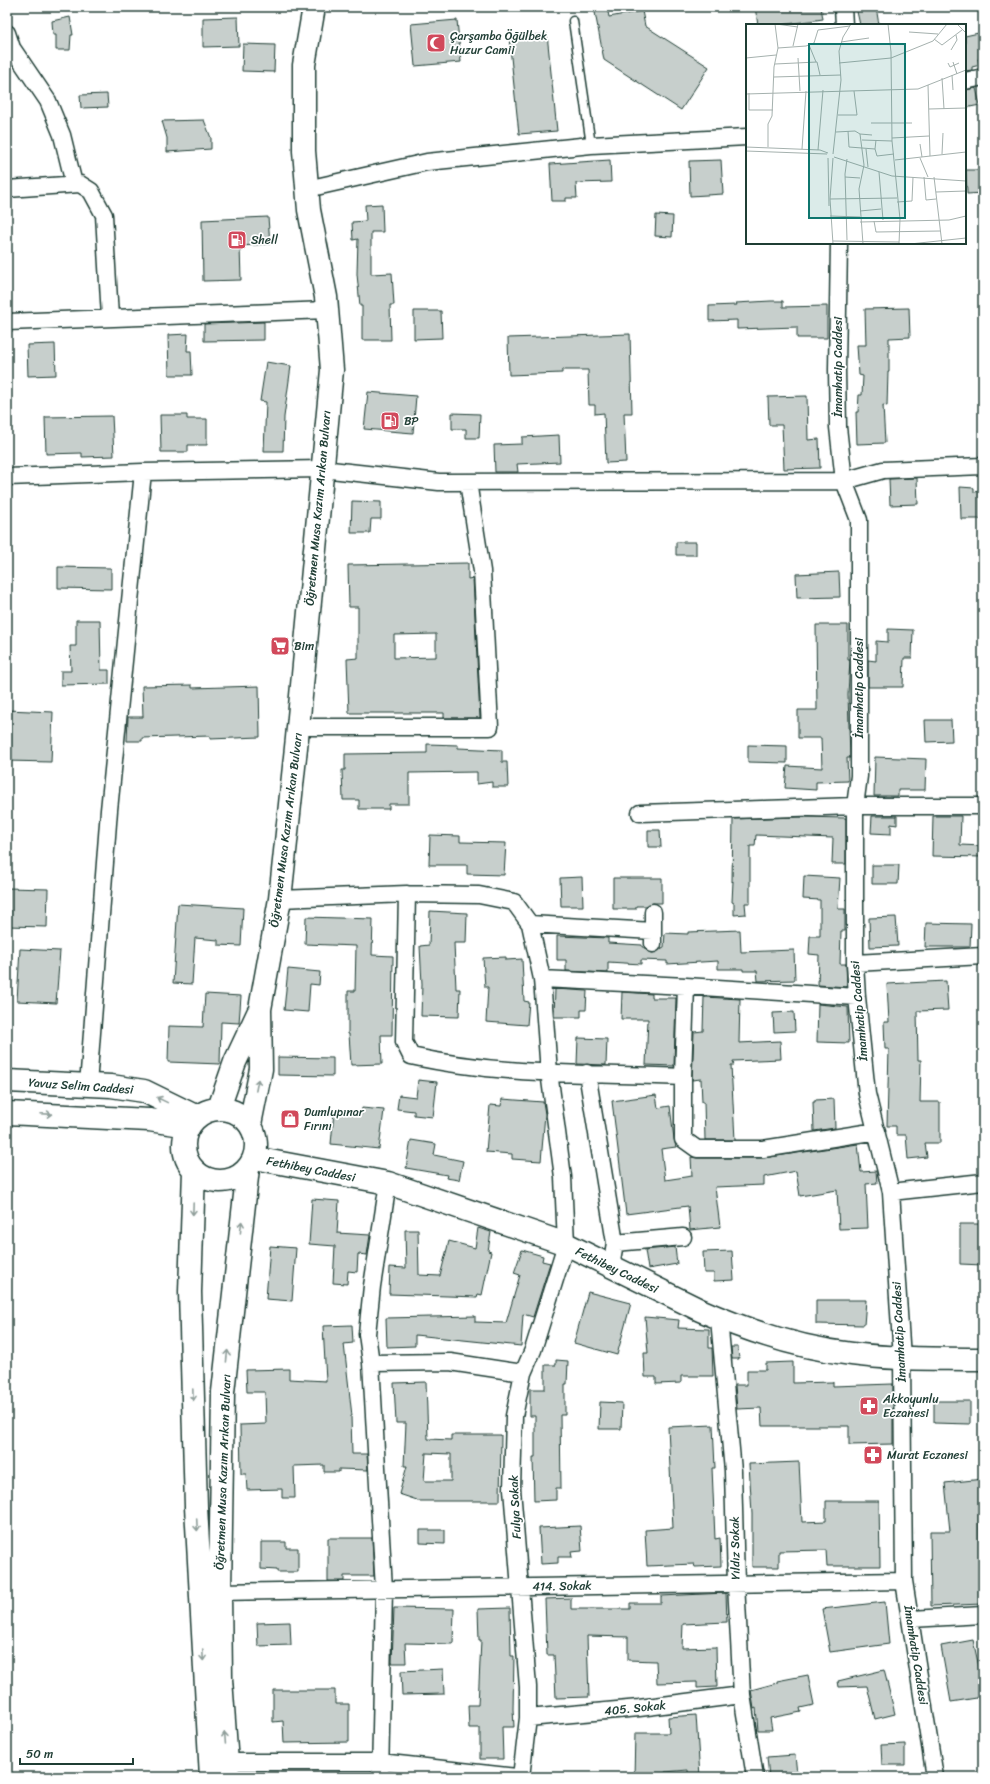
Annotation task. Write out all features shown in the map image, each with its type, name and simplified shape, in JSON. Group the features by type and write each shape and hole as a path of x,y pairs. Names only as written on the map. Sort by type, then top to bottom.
{"street":[{"name":"Öğretmen Musa Kazım Arıkan Bulvarı","path":"250,1124 261,1069 260,1009 280,899 332,370 326,297 310,217 304,151 304,66 314,7"},
{"path":"843,7 844,24"},
{"path":"7,33 12,48 48,101 62,135 74,184"},
{"path":"966,81 983,77"},
{"path":"307,189 427,162 591,145 746,137"},
{"path":"7,189 80,184 91,192 104,215 110,317"},
{"name":"İmamhatip Caddesi","path":"839,244 837,354 838,427 844,481 858,520 859,776 855,806 855,963 857,997 867,1094 891,1192 902,1358 904,1581 936,1777"},
{"path":"7,322 327,310"},
{"path":"7,477 143,472 322,469 440,482 844,481 883,470 983,466"},
{"path":"88,1085 109,810 143,472"},
{"path":"298,727 490,727 482,571 468,482"},
{"path":"640,813 855,806 983,806"},
{"path":"280,899 407,894 479,895 514,902 530,924 653,938 653,912"},
{"path":"407,894 404,1042 411,1056 442,1063 505,1070 684,1077"},
{"name":"Fulya Sokak","path":"521,1777 528,1718 528,1687 512,1481 514,1416 523,1373 534,1350 566,1244 563,1177 549,1072 542,979 530,924"},
{"path":"855,963 983,956"},
{"path":"542,979 686,986 857,997"},
{"path":"686,986 683,1139 697,1149 763,1149 877,1131"},
{"name":"Öğretmen Musa Kazım Arıkan Bulvarı","path":"219,1108 235,1062 260,1009"},
{"path":"587,1073 615,1243 611,1266"},
{"name":"Yavuz Selim Caddesi","path":"7,1081 111,1086 144,1091 193,1121"},
{"path":"219,1108 231,1110 241,1115 250,1124 255,1134 257,1146 251,1163 239,1176 228,1180 215,1181 204,1177 194,1170 187,1160 184,1149 184,1137 193,1121 207,1111 219,1108"},
{"path":"7,1113 193,1121"},
{"name":"Öğretmen Musa Kazım Arıkan Bulvarı","path":"219,1770 223,1392 251,1163"},
{"name":"Fethibey Caddesi","path":"251,1163 388,1183 566,1244 719,1319 792,1343 852,1354 902,1358 983,1359"},
{"name":"Öğretmen Musa Kazım Arıkan Bulvarı","path":"194,1170 190,1316 196,1506 219,1770"},
{"path":"891,1192 983,1182"},
{"path":"380,1770 384,1589 371,1363 367,1334 372,1286 388,1183"},
{"path":"615,1243 683,1237"},
{"name":"Yıldız Sokak","path":"719,1319 733,1471 736,1584 742,1695 754,1777"},
{"path":"371,1363 450,1362 523,1373"},
{"name":"414. Sokak","path":"220,1592 904,1581"},
{"path":"911,1619 983,1615"},
{"name":"405. Sokak","path":"528,1718 742,1695"},
{"path":"219,1770 380,1770 518,1777"}],"lane":[{"path":"573,21 591,145"}],"building":[{"path":"594,7 607,7 609,17 642,11 645,26 709,67 681,110 604,60"},
{"path":"755,7 821,7 823,19 787,24 758,24"},
{"path":"856,7 876,7 879,24 860,24"},
{"path":"70,17 73,35 71,35 70,50 56,50 56,35 53,35 52,21"},
{"path":"238,17 239,46 203,47 203,18"},
{"name":"Çarşamba Öğülbek Huzur Camii","path":"457,20 461,62 415,66 411,24"},
{"path":"983,32 983,58 978,59 980,65 972,67 972,70 966,71 966,36"},
{"path":"547,34 557,131 519,134 509,38"},
{"path":"243,44 275,45 274,72 242,71"},
{"path":"976,88 980,105 966,108 966,90"},
{"path":"107,94 108,107 81,108 80,95"},
{"path":"204,120 211,138 211,149 167,152 167,138 162,121"},
{"path":"610,160 611,182 576,183 577,198 566,198 566,201 552,201 550,164"},
{"path":"721,160 723,194 690,196 689,161"},
{"path":"966,170 983,170 983,193 967,194"},
{"path":"382,204 383,232 371,232 371,274 392,273 394,305 390,305 391,340 362,340 362,306 360,306 357,274 358,239 353,240 352,222 366,221 365,205"},
{"path":"656,215 673,216 672,237 655,236"},
{"path":"268,217 270,244 240,246 241,280 203,281 202,220"},
{"path":"783,301 783,307 827,306 827,338 797,338 797,327 737,329 737,320 709,321 709,306 737,305 736,303"},
{"path":"909,308 910,337 889,338 887,406 883,405 885,443 857,444 856,412 858,412 859,395 862,395 863,376 859,375 857,345 866,345 865,309"},
{"path":"414,311 441,311 442,338 414,339"},
{"path":"264,322 264,340 204,341 204,324"},
{"path":"188,334 187,351 191,351 192,375 169,375 168,335"},
{"path":"630,334 632,413 624,413 626,462 606,463 604,413 595,414 595,405 589,405 588,370 562,370 562,373 509,375 508,338"},
{"path":"55,344 56,375 28,376 27,345"},
{"path":"266,362 291,366 284,417 283,451 264,451 266,402 260,401"},
{"path":"368,392 416,396 413,433 364,429"},
{"path":"807,396 808,440 819,439 820,468 784,469 782,425 769,425 768,397"},
{"path":"452,413 480,414 479,438 466,438 466,429 452,429"},
{"path":"160,415 187,415 187,419 207,419 207,445 188,445 188,452 161,452"},
{"path":"112,416 114,456 82,457 82,453 46,454 45,417"},
{"path":"559,435 560,462 517,464 518,472 495,472 494,445 522,444 522,437"},
{"path":"917,478 918,504 890,505 889,479"},
{"path":"960,487 974,488 974,492 983,491 983,519 961,519"},
{"path":"352,501 381,502 381,519 371,519 370,533 351,533"},
{"path":"676,542 696,542 696,555 676,555"},
{"path":"468,563 468,579 473,578 480,718 444,718 444,713 349,713 347,659 358,658 358,607 349,607 348,565","holes":["436,634 436,657 394,658 394,635"]},
{"path":"58,567 111,568 111,589 58,588"},
{"path":"839,572 840,597 797,598 796,574"},
{"path":"76,620 100,620 101,670 109,670 109,684 61,685 61,671 71,671 70,646 76,646"},
{"path":"816,625 848,625 848,660 850,660 848,694 850,758 847,758 848,781 816,782 816,790 785,788 787,766 822,768 821,738 798,738 798,710 817,710"},
{"path":"888,629 913,630 912,658 904,658 903,687 868,687 868,660 876,661 876,641 888,642"},
{"path":"192,685 192,688 259,686 260,737 210,739 210,736 142,738 142,741 127,741 128,717 143,717 142,686"},
{"path":"7,710 53,712 51,762 7,761"},
{"path":"925,720 951,720 952,741 926,742"},
{"path":"427,744 458,745 458,748 502,750 502,762 507,762 508,787 492,787 492,782 477,784 477,772 409,773 409,804 389,804 389,809 359,809 359,800 343,800 342,770 345,770 345,754 427,753"},
{"path":"748,745 787,746 787,763 748,762"},
{"path":"875,757 926,759 925,790 898,790 898,796 874,796"},
{"path":"872,816 897,816 897,825 891,824 891,834 871,833"},
{"path":"933,816 961,816 960,845 983,846 983,857 932,856"},
{"path":"799,817 846,818 846,864 832,864 833,838 756,835 755,846 750,846 750,903 745,903 746,914 734,915 734,903 732,902 733,819"},
{"path":"648,830 660,830 661,847 648,847"},
{"path":"430,835 460,836 460,842 506,843 504,875 467,874 467,865 429,865"},
{"path":"872,865 899,865 898,884 872,884"},
{"path":"804,876 840,878 838,909 845,909 845,931 841,931 840,964 846,964 847,987 818,985 819,955 809,954 810,936 820,936 820,900 803,899"},
{"path":"582,877 583,906 561,906 560,878"},
{"path":"613,878 662,878 662,903 636,906 636,909 613,909"},
{"path":"7,888 48,889 47,927 7,926"},
{"path":"178,904 243,908 241,946 218,945 218,940 195,938 192,984 173,983"},
{"path":"430,911 467,913 466,943 454,943 456,989 460,989 459,1017 421,1016 422,984 420,946 429,945"},
{"path":"306,917 373,919 372,955 393,956 392,1035 381,1035 382,1064 351,1065 348,1034 348,991 355,991 356,946 305,944"},
{"path":"896,917 898,946 870,947 869,918"},
{"path":"926,923 971,924 970,947 925,947"},
{"path":"740,930 741,952 794,950 795,980 758,981 757,971 743,971 743,969 718,969 718,961 667,964 667,961 641,960 641,964 608,962 608,973 566,971 566,960 557,960 557,936 608,938 608,943 642,945 642,947 644,947 648,952 653,953 664,947 665,933 688,934 688,932"},
{"path":"20,949 60,951 56,1003 17,1001"},
{"path":"506,957 506,960 522,959 524,1001 529,1002 527,1025 486,1022 488,987 485,987 483,958"},
{"path":"288,969 320,972 319,985 310,984 308,1012 284,1010"},
{"path":"946,981 948,1010 917,1011 918,1060 921,1060 920,1102 940,1102 940,1143 925,1143 927,1157 908,1159 906,1135 896,1135 896,1126 887,1126 889,1049 885,1049 884,1022 889,1022 887,984"},
{"path":"555,989 587,991 586,1010 581,1010 581,1017 554,1017"},
{"path":"622,992 652,994 652,998 676,998 674,1066 646,1065 648,1019 621,1019"},
{"path":"205,994 241,996 239,1023 221,1022 220,1064 168,1062 169,1026 203,1027"},
{"path":"704,997 740,999 739,1043 780,1041 781,1059 733,1061 734,1065 731,1065 735,1140 705,1140 704,1102 702,1102 701,1079 692,1080 694,1032 703,1031"},
{"path":"818,1004 848,1007 849,1043 817,1042"},
{"path":"794,1012 795,1031 774,1032 773,1013"},
{"path":"578,1038 607,1039 606,1065 577,1064"},
{"path":"278,1057 333,1058 333,1076 278,1075"},
{"path":"418,1080 437,1082 433,1117 414,1115 414,1111 397,1109 399,1095 416,1097"},
{"path":"656,1095 658,1108 670,1106 676,1147 661,1149 665,1180 692,1176 691,1157 763,1158 858,1144 861,1172 876,1171 877,1183 866,1184 868,1228 839,1229 837,1190 800,1196 796,1171 764,1177 764,1185 715,1187 720,1227 690,1230 688,1206 626,1214 612,1101"},
{"path":"502,1099 543,1102 545,1114 541,1161 512,1159 512,1154 486,1152 490,1105 501,1106"},
{"path":"834,1099 835,1128 814,1131 813,1102 815,1102 815,1100"},
{"path":"362,1108 384,1110 379,1149 331,1144 334,1112 361,1115"},
{"path":"411,1140 436,1144 434,1155 463,1161 459,1180 446,1178 447,1175 406,1168"},
{"path":"312,1199 339,1201 337,1233 370,1235 367,1255 358,1254 357,1272 348,1271 347,1284 333,1283 335,1246 309,1244"},
{"path":"960,1224 983,1224 983,1265 960,1264"},
{"path":"478,1228 491,1232 488,1251 491,1252 482,1295 478,1294 477,1297 389,1294 390,1267 406,1268 405,1230 418,1230 419,1275 440,1276 449,1241 475,1248"},
{"path":"270,1246 296,1248 292,1301 266,1299"},
{"path":"675,1247 677,1264 648,1269 645,1250"},
{"path":"522,1250 543,1256 542,1261 550,1263 533,1317 523,1314 521,1346 415,1335 415,1346 387,1347 386,1318 475,1316 475,1322 506,1323 520,1275 514,1273"},
{"path":"732,1251 734,1280 714,1281 714,1273 704,1273 703,1252"},
{"path":"588,1292 631,1303 617,1355 574,1343"},
{"path":"816,1300 866,1300 864,1325 816,1324"},
{"path":"645,1317 679,1320 678,1328 709,1329 709,1348 712,1348 713,1376 681,1376 681,1383 656,1384 656,1377 645,1377 644,1353 648,1353"},
{"path":"352,1325 353,1343 344,1344 352,1416 352,1454 367,1454 368,1470 339,1469 339,1472 324,1472 324,1465 294,1466 295,1498 282,1498 282,1489 247,1490 246,1474 241,1474 240,1425 266,1424 265,1392 247,1392 246,1370 289,1369 289,1379 326,1381 323,1326"},
{"path":"731,1347 738,1347 739,1359 732,1359"},
{"path":"556,1360 568,1361 567,1384 565,1384 565,1415 560,1415 561,1488 556,1488 556,1500 534,1501 533,1457 535,1457 535,1416 530,1416 530,1389 545,1389 545,1365 556,1365"},
{"path":"793,1362 793,1383 833,1382 833,1386 893,1384 893,1444 849,1445 849,1426 762,1426 761,1408 737,1409 735,1385 747,1385 747,1370 766,1370 766,1363"},
{"path":"426,1382 428,1439 451,1440 451,1435 501,1435 500,1501 417,1501 399,1494 407,1466 404,1466 406,1423 396,1423 394,1383","holes":["426,1453 451,1454 451,1481 424,1481"]},
{"path":"934,1401 970,1401 970,1424 934,1423"},
{"path":"600,1402 622,1403 621,1429 599,1429"},
{"path":"713,1425 715,1468 712,1468 715,1539 720,1538 721,1566 695,1567 694,1564 647,1566 645,1530 673,1528 668,1427"},
{"path":"799,1462 802,1522 826,1521 826,1501 879,1501 880,1566 827,1566 826,1550 779,1551 779,1567 752,1567 752,1514 749,1464"},
{"path":"983,1479 983,1514 979,1515 980,1573 983,1573 983,1604 931,1606 930,1531 950,1531 945,1483"},
{"path":"580,1526 582,1551 571,1552 572,1557 558,1557 558,1563 541,1564 539,1528"},
{"path":"420,1530 445,1530 445,1544 420,1543"},
{"path":"328,1538 372,1538 374,1576 344,1576 344,1581 328,1581"},
{"path":"261,1542 286,1542 286,1548 298,1548 298,1572 277,1572 277,1570 261,1569"},
{"path":"726,1593 727,1622 683,1624 682,1648 716,1647 717,1687 697,1688 697,1682 657,1683 656,1661 628,1660 628,1637 587,1636 589,1697 556,1698 554,1655 547,1655 545,1599 571,1598 571,1609 630,1609 630,1603 661,1603 661,1596"},
{"path":"885,1602 889,1644 830,1652 822,1609"},
{"path":"394,1608 454,1609 453,1644 405,1643 406,1663 392,1663"},
{"path":"510,1608 511,1656 514,1656 514,1727 502,1727 503,1759 480,1759 480,1728 469,1728 468,1705 478,1705 481,1640 479,1640 478,1609"},
{"path":"290,1622 291,1645 258,1646 257,1623"},
{"path":"973,1640 983,1685 983,1697 951,1702 941,1646"},
{"path":"443,1669 444,1694 402,1695 401,1671"},
{"path":"884,1670 895,1714 875,1719 867,1686 839,1687 838,1681"},
{"path":"808,1675 814,1705 800,1708 801,1712 770,1718 772,1730 758,1730 756,1708 754,1709 751,1690 777,1683 777,1681"},
{"path":"273,1690 335,1690 335,1704 349,1704 349,1742 284,1743 283,1721 273,1722"},
{"path":"696,1715 700,1777 688,1777 688,1770 665,1772 665,1777 634,1777 635,1733 669,1733 668,1717"},
{"path":"905,1744 905,1765 882,1765 881,1745"},
{"path":"795,1755 797,1774 769,1777 767,1757"}],"place":[{"name":"Çarşamba Öğülbek Huzur Camii","path":"436,43"},
{"name":"Shell","path":"237,240"},
{"name":"BP","path":"390,421"},
{"name":"Bim","path":"280,646"},
{"name":"Dumlupınar Fırını","path":"290,1119"},
{"name":"Akkoyunlu Eczanesi","path":"869,1406"},
{"name":"Murat Eczanesi","path":"873,1455"}]}
